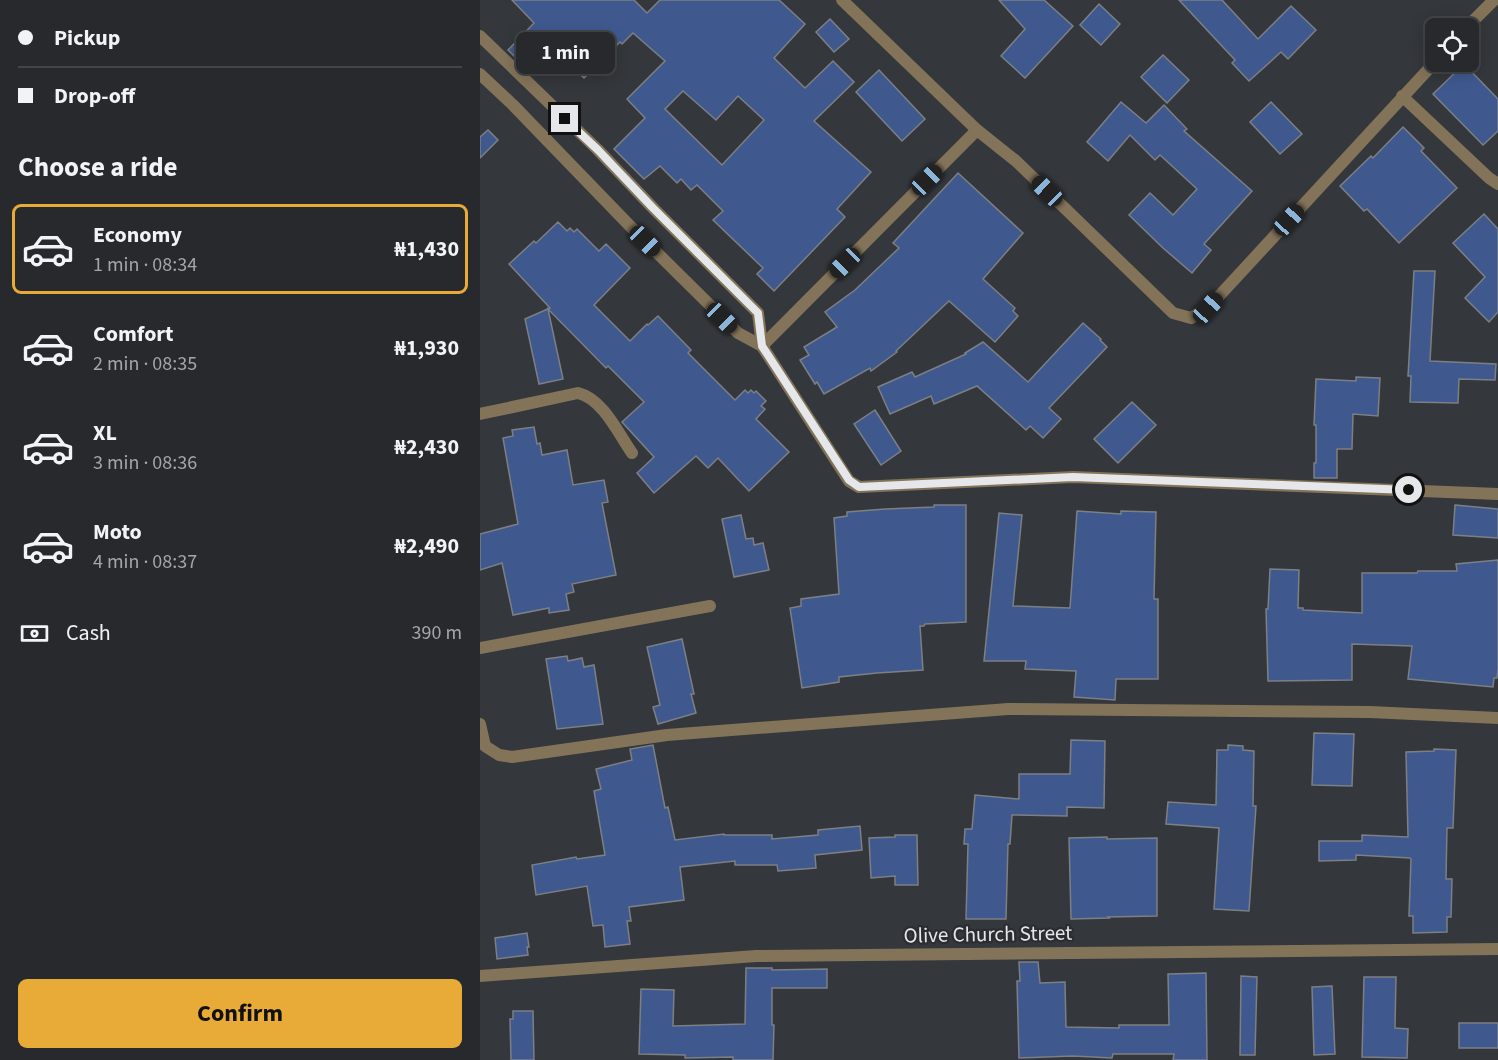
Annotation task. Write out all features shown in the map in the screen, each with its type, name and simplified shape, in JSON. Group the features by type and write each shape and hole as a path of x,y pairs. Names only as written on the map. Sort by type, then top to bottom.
{"street":[{"path":"842,0 977,130 1016,160 1173,313 1191,318 1208,308 1425,72"},
{"path":"1476,18 1494,0"},
{"path":"480,36 598,150 758,313 762,346 849,480 859,487 1073,477 1498,494"},
{"path":"480,74 738,333 762,346"},
{"path":"1402,96 1498,184"},
{"path":"762,346 977,130"},
{"path":"480,414 578,393 584,394 591,397 604,411 632,453"},
{"path":"480,648 710,606"},
{"path":"480,724 485,746 499,755 512,757 667,735 1008,709 1370,712 1498,718"},
{"name":"Olive Church Street","path":"480,976 756,956 1498,949"}],"building":[{"path":"512,0 634,0 647,13 660,0 779,0 805,24 774,58 805,88 833,61 854,82 814,121 871,172 837,209 845,217 774,291 757,274 763,268 713,220 723,211 697,185 691,190 681,179 677,183 660,166 644,179 614,149 645,118 627,99 665,61 633,33 622,44 620,42 584,78 553,47 529,71 508,50 534,23","holes":["683,91 716,120 738,96 764,120 722,165 665,109"]},
{"path":"999,0 1044,0 1073,26 1025,78 1001,56 1025,29"},
{"path":"1179,0 1222,0 1258,39 1291,6 1316,30 1288,59 1281,52 1249,81 1232,63 1235,60"},
{"path":"1099,4 1120,24 1101,45 1080,25"},
{"path":"830,19 849,39 834,52 816,32"},
{"path":"1163,55 1189,80 1167,103 1141,77"},
{"path":"879,70 925,119 902,141 856,92"},
{"path":"1456,72 1472,72 1498,99 1498,131 1483,145 1433,94"},
{"path":"1121,102 1146,123 1164,105 1187,129 1184,131 1252,191 1204,244 1211,250 1192,273 1129,215 1150,193 1173,215 1197,189 1160,155 1155,160 1130,135 1108,161 1087,142"},
{"path":"1271,102 1302,134 1280,154 1250,122"},
{"path":"1403,127 1424,148 1421,151 1457,188 1399,243 1367,209 1364,211 1340,186 1371,156 1373,158"},
{"path":"488,130 498,140 480,158 480,137"},
{"path":"958,173 1023,233 983,279 1015,308 1013,311 1018,316 995,342 949,301 897,352 871,371 870,368 824,394 800,360 809,355 804,347 837,327 825,312 855,290 899,248 893,243"},
{"path":"1484,214 1498,229 1498,312 1489,322 1465,298 1485,277 1453,243"},
{"path":"558,222 567,231 570,228 574,232 577,229 599,251 606,244 630,268 594,305 630,341 658,316 691,350 688,353 735,400 745,390 748,393 751,390 754,393 756,391 766,401 761,406 765,409 756,419 789,452 749,491 718,458 708,468 696,456 654,493 637,473 654,457 622,422 644,402 608,366 606,368 548,309 563,379 539,384 525,319 550,308 509,264"},
{"path":"1414,271 1435,271 1430,361 1496,364 1495,380 1459,379 1458,403 1410,402 1411,376 1408,376"},
{"path":"1083,323 1107,347 1049,408 1061,419 1043,438 1030,426 1026,430 977,386 934,404 931,396 890,414 878,387 912,372 915,377 966,354 983,342 1028,382"},
{"path":"1356,377 1380,378 1378,416 1353,414 1352,449 1337,449 1337,478 1314,478 1316,379 1356,381"},
{"path":"1132,402 1156,425 1118,463 1094,439"},
{"path":"875,410 901,451 881,465 854,424"},
{"path":"534,427 542,455 567,450 573,485 604,480 608,502 602,503 616,575 572,584 574,592 566,594 569,610 549,613 549,608 513,615 502,563 480,570 480,534 518,524 503,438 513,436 512,430"},
{"path":"934,505 966,505 966,622 920,626 923,670 839,677 839,682 802,688 790,608 801,606 801,599 839,594 834,518 847,516 847,512 934,507"},
{"path":"1455,505 1498,509 1498,538 1453,535"},
{"path":"1077,511 1121,514 1121,511 1156,512 1154,599 1158,599 1158,679 1116,679 1115,700 1074,697 1076,671 1025,669 1026,661 984,661 999,513 1022,515 1013,606 1070,608"},
{"path":"741,515 746,539 753,538 754,545 763,543 769,570 734,577 722,519"},
{"path":"1498,560 1498,668 1493,687 1408,679 1412,646 1352,644 1352,680 1268,681 1266,609 1268,609 1270,569 1299,570 1298,608 1362,613 1362,573 1457,571 1456,564"},
{"path":"682,639 696,713 658,724 653,707 660,705 647,647"},
{"path":"567,656 568,661 582,658 584,667 594,665 603,724 557,729 546,659"},
{"path":"1314,733 1354,734 1352,786 1312,785"},
{"path":"1071,740 1105,741 1104,808 1067,807 1067,816 1012,815 1010,844 1008,844 1006,919 966,919 968,844 964,844 965,829 972,829 975,795 1019,799 1019,774 1070,774"},
{"path":"653,745 665,808 668,807 675,840 724,834 772,835 772,839 818,835 818,830 860,826 862,850 815,855 816,868 778,871 777,865 735,865 735,861 680,867 684,900 629,907 631,921 627,921 630,944 605,947 603,925 593,926 587,886 536,895 532,865 576,857 577,859 605,855 594,791 601,789 596,769 632,760 630,749"},
{"path":"1228,745 1243,746 1243,750 1254,751 1253,806 1256,806 1249,911 1214,909 1219,828 1166,824 1168,802 1216,805 1217,750 1228,750"},
{"path":"1434,749 1456,750 1453,828 1447,828 1446,879 1452,879 1451,917 1447,917 1447,932 1413,933 1413,916 1409,916 1410,858 1356,855 1356,860 1319,861 1319,841 1362,841 1362,835 1408,837 1406,752 1434,751"},
{"path":"895,835 917,835 918,885 895,885 895,876 871,878 869,838 895,837"},
{"path":"1107,837 1107,839 1157,838 1157,916 1071,919 1069,838"},
{"path":"527,933 528,955 497,959 495,938"},
{"path":"1019,962 1038,962 1040,983 1065,982 1066,1027 1119,1028 1119,1025 1169,1025 1168,974 1206,973 1207,1060 1173,1060 1174,1054 1113,1054 1112,1058 1073,1056 1019,1058 1017,981 1020,981"},
{"path":"746,968 827,969 827,988 772,988 773,1060 733,1060 733,1057 685,1058 685,1055 639,1054 641,989 674,990 673,1026 745,1024"},
{"path":"1241,976 1257,977 1255,1055 1240,1055"},
{"path":"1364,977 1396,977 1395,1028 1408,1029 1407,1058 1362,1057"},
{"path":"1332,986 1335,1054 1314,1055 1312,987"},
{"path":"513,1011 533,1011 534,1060 511,1060 510,1019 513,1019"},
{"path":"1459,1023 1498,1023 1498,1048 1459,1048"}],"route":[{"path":"565,119 758,313 762,346 849,480 859,487 1073,477 1409,490"}]}
